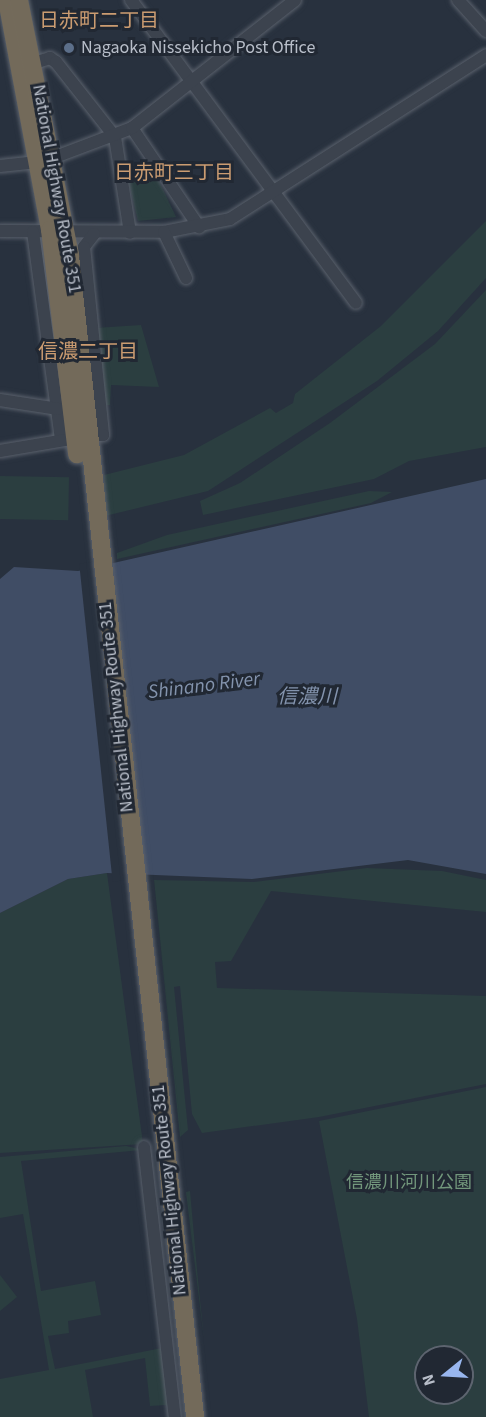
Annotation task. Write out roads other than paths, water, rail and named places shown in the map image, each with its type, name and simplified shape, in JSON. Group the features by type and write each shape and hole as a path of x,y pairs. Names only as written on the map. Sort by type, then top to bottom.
{"highway":[{"name":"National Highway Route 351","path":"7,0 44,160"},
{"name":"National Highway Route 351","path":"19,0 34,63 50,232 87,482 195,1417"},
{"name":"National Highway Route 351","path":"87,482 183,1417"}],"street":[{"path":"130,0 194,81 273,195 356,303"},
{"path":"0,166 44,160 115,137 132,128 295,0"},
{"path":"458,0 486,31"},
{"path":"0,231 93,234 164,232 199,227 245,213 486,55"},
{"path":"34,63 50,58 56,62 115,137 130,233"},
{"path":"132,128 199,227"},
{"path":"0,451 63,440 58,409 50,232"},
{"path":"164,232 186,278"},
{"path":"93,234 84,247 103,435 98,435"},
{"path":"0,400 58,409"},
{"path":"144,1147 175,1417"}],"water":[{"name":"信濃川","path":"486,479 486,874 408,860 252,879 107,873 68,879 0,913 0,579 14,567 78,571"}],"place":[{"name":"Nagaoka Nissekicho Post Office","path":"69,48"}],"district":[{"name":"日赤町二丁目","path":"99,21"},
{"name":"日赤町三丁目","path":"174,173"},
{"name":"信濃二丁目","path":"88,352"}],"water label":[{"name":"Shinano River","path":"204,686"}],"park label":[{"name":"信濃川河川公園","path":"409,1183"}]}
